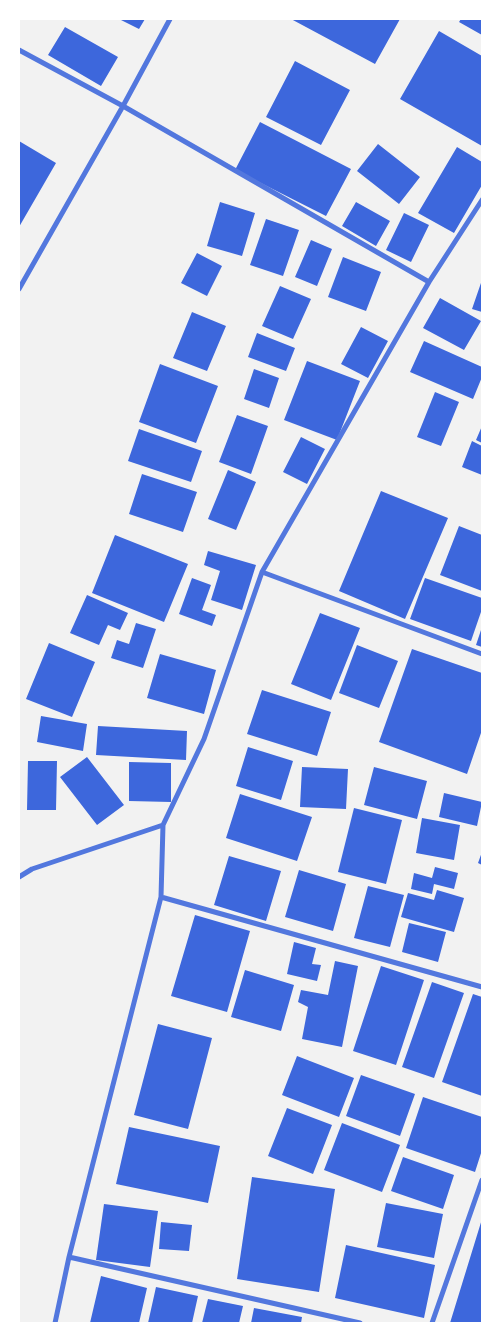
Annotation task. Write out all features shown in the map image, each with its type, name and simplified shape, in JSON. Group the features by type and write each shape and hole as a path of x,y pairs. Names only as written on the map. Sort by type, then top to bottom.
{"street":[{"path":"19,289 170,19"},
{"path":"19,50 123,106 429,282"},
{"path":"55,1323 69,1257 161,897 163,825 204,739 262,572 429,282 482,200"},
{"path":"262,572 482,654"},
{"path":"19,877 32,869 163,825"},
{"path":"161,897 482,987"},
{"path":"432,1323 480,1196 482,1180"},
{"path":"69,1257 360,1323"}],"building":[{"path":"119,19 145,19 139,29"},
{"path":"291,19 400,19 375,64"},
{"path":"461,19 482,19 482,35 459,22"},
{"path":"65,27 118,57 101,86 48,55"},
{"path":"439,31 482,56 482,146 400,99"},
{"path":"295,61 350,90 321,145 266,117"},
{"path":"260,122 351,169 326,216 235,170"},
{"path":"19,141 56,163 19,227"},
{"path":"378,144 420,177 399,204 357,171"},
{"path":"457,147 482,162 482,185 454,233 418,213"},
{"path":"220,202 255,213 242,256 207,246"},
{"path":"356,202 390,221 376,246 342,226"},
{"path":"404,213 429,225 411,262 386,250"},
{"path":"266,219 299,230 283,276 250,265"},
{"path":"311,240 332,249 317,286 295,277"},
{"path":"197,253 222,266 207,296 181,283"},
{"path":"343,257 381,272 366,311 328,297"},
{"path":"482,280 482,312 472,309"},
{"path":"280,286 311,299 293,339 262,326"},
{"path":"440,298 481,321 464,350 423,328"},
{"path":"192,312 226,326 207,371 173,358"},
{"path":"361,327 388,341 368,378 341,364"},
{"path":"257,333 295,348 286,371 248,357"},
{"path":"424,341 482,367 482,377 473,399 410,372"},
{"path":"307,361 360,381 337,440 284,420"},
{"path":"160,364 218,386 196,443 139,422"},
{"path":"254,369 279,378 269,408 244,399"},
{"path":"435,392 459,402 441,446 417,437"},
{"path":"237,415 268,426 251,474 219,462"},
{"path":"482,426 482,443 476,440"},
{"path":"139,429 202,451 191,482 128,461"},
{"path":"301,437 325,449 307,484 283,472"},
{"path":"472,441 482,446 482,475 462,467"},
{"path":"228,470 256,482 236,530 208,519"},
{"path":"142,474 197,492 183,532 129,514"},
{"path":"381,491 448,518 405,619 339,591"},
{"path":"459,526 482,535 482,591 440,575"},
{"path":"115,535 188,564 164,622 92,593"},
{"path":"208,551 256,565 242,610 211,600 220,571 204,565"},
{"path":"192,578 211,585 202,610 216,615 212,626 179,614"},
{"path":"425,578 482,598 482,609 471,641 410,619"},
{"path":"87,595 128,613 120,630 108,625 99,645 70,633"},
{"path":"320,613 360,628 331,700 291,684"},
{"path":"136,623 156,629 143,668 111,658 117,640 129,644"},
{"path":"482,627 482,647 476,645"},
{"path":"49,643 95,662 72,717 26,699"},
{"path":"357,645 398,661 379,708 339,693"},
{"path":"412,649 482,673 482,730 467,774 379,742"},
{"path":"160,654 216,670 204,714 147,698"},
{"path":"262,690 331,712 317,756 247,734"},
{"path":"41,716 87,724 83,751 37,742"},
{"path":"98,726 187,731 186,760 96,755"},
{"path":"248,747 293,761 281,800 236,786"},
{"path":"87,757 124,805 97,825 60,777"},
{"path":"28,761 57,761 56,810 27,810"},
{"path":"129,762 171,763 171,802 129,801"},
{"path":"302,767 348,769 346,809 300,807"},
{"path":"374,767 427,781 417,819 364,805"},
{"path":"444,793 482,802 477,826 439,817"},
{"path":"240,794 312,817 297,861 226,838"},
{"path":"354,808 402,820 386,884 338,872"},
{"path":"422,818 460,825 454,860 416,853"},
{"path":"482,852 482,865 478,863"},
{"path":"229,856 281,871 266,921 214,905"},
{"path":"435,867 458,873 454,889 434,884 432,894 411,889 414,873 432,878"},
{"path":"299,870 346,884 333,931 285,917"},
{"path":"368,886 404,895 390,947 354,938"},
{"path":"437,890 464,898 454,932 401,917 408,893 434,900"},
{"path":"195,915 250,931 227,1012 171,996"},
{"path":"409,923 446,932 438,962 402,952"},
{"path":"294,942 316,948 312,964 321,965 317,981 287,974"},
{"path":"335,961 358,966 342,1047 302,1039 308,1007 298,1002 301,990 328,995"},
{"path":"381,966 424,980 396,1065 353,1051"},
{"path":"245,970 294,985 281,1031 231,1017"},
{"path":"432,982 464,993 434,1078 402,1067"},
{"path":"473,994 482,997 482,1096 442,1082"},
{"path":"158,1024 212,1038 188,1129 134,1115"},
{"path":"297,1056 354,1078 339,1117 282,1095"},
{"path":"361,1075 415,1094 400,1136 346,1116"},
{"path":"423,1097 482,1117 482,1150 475,1172 406,1148"},
{"path":"287,1108 332,1125 313,1174 268,1156"},
{"path":"342,1123 400,1145 382,1192 324,1170"},
{"path":"129,1127 220,1146 208,1203 116,1184"},
{"path":"403,1157 454,1175 443,1209 391,1191"},
{"path":"252,1177 335,1189 319,1292 237,1279"},
{"path":"386,1203 443,1214 434,1258 377,1247"},
{"path":"104,1204 158,1211 150,1267 96,1260"},
{"path":"482,1219 482,1323 450,1323"},
{"path":"161,1222 192,1225 189,1251 159,1249"},
{"path":"346,1245 435,1265 424,1318 335,1298"},
{"path":"101,1276 147,1288 139,1323 90,1323"},
{"path":"156,1287 198,1296 192,1323 148,1323"},
{"path":"208,1299 243,1306 239,1323 202,1323"},
{"path":"254,1308 302,1317 301,1323 251,1323"}]}
